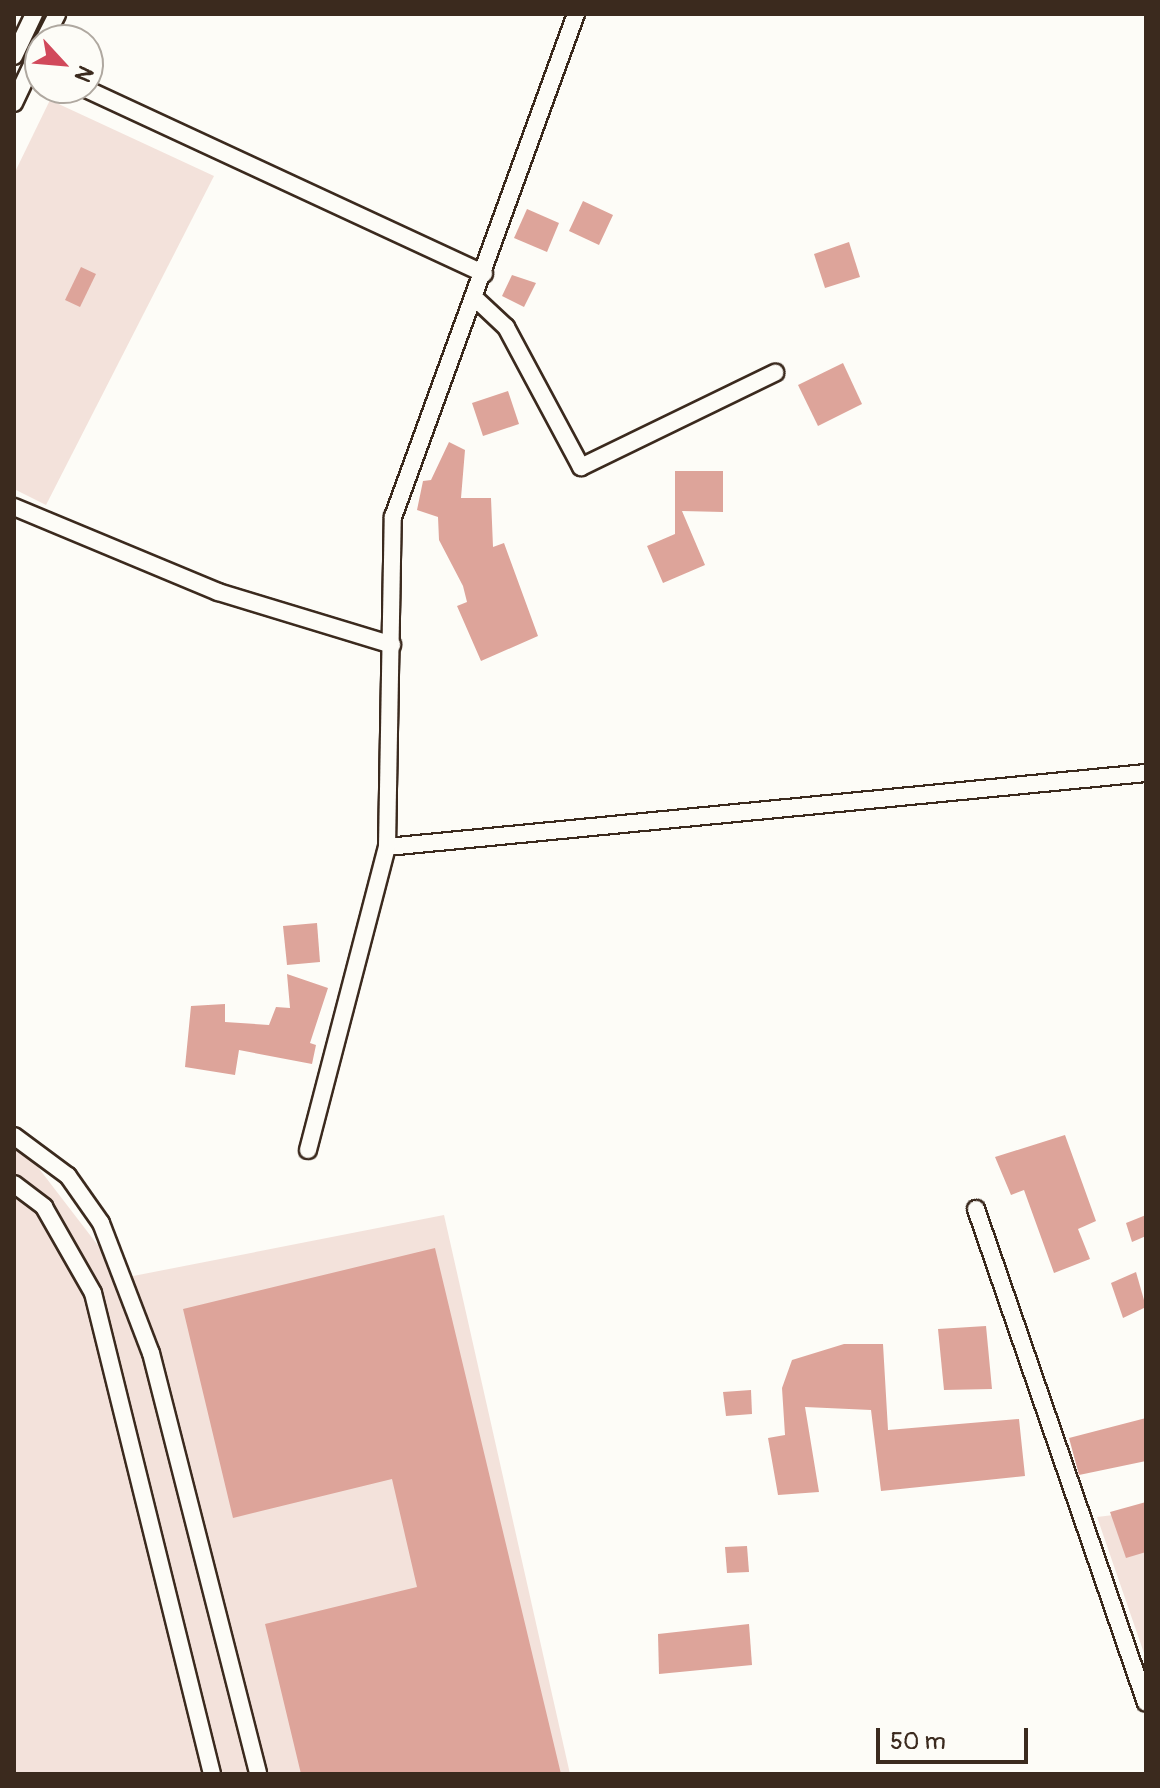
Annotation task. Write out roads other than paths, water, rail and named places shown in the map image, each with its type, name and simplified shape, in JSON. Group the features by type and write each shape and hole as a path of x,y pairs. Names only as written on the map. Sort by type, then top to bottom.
{"street":[{"path":"14,56 34,14"},
{"path":"308,1150 387,847 393,517 477,300 576,14"},
{"path":"104,97 484,274"},
{"path":"477,300 506,327 581,467 775,373"},
{"path":"14,507 218,592 392,645"},
{"path":"387,847 1146,773"},
{"path":"14,1136 68,1176 101,1223 117,1264 151,1353 258,1774"},
{"path":"14,1184 44,1207 93,1293 212,1774"},
{"path":"976,1209 1146,1703"}]}
